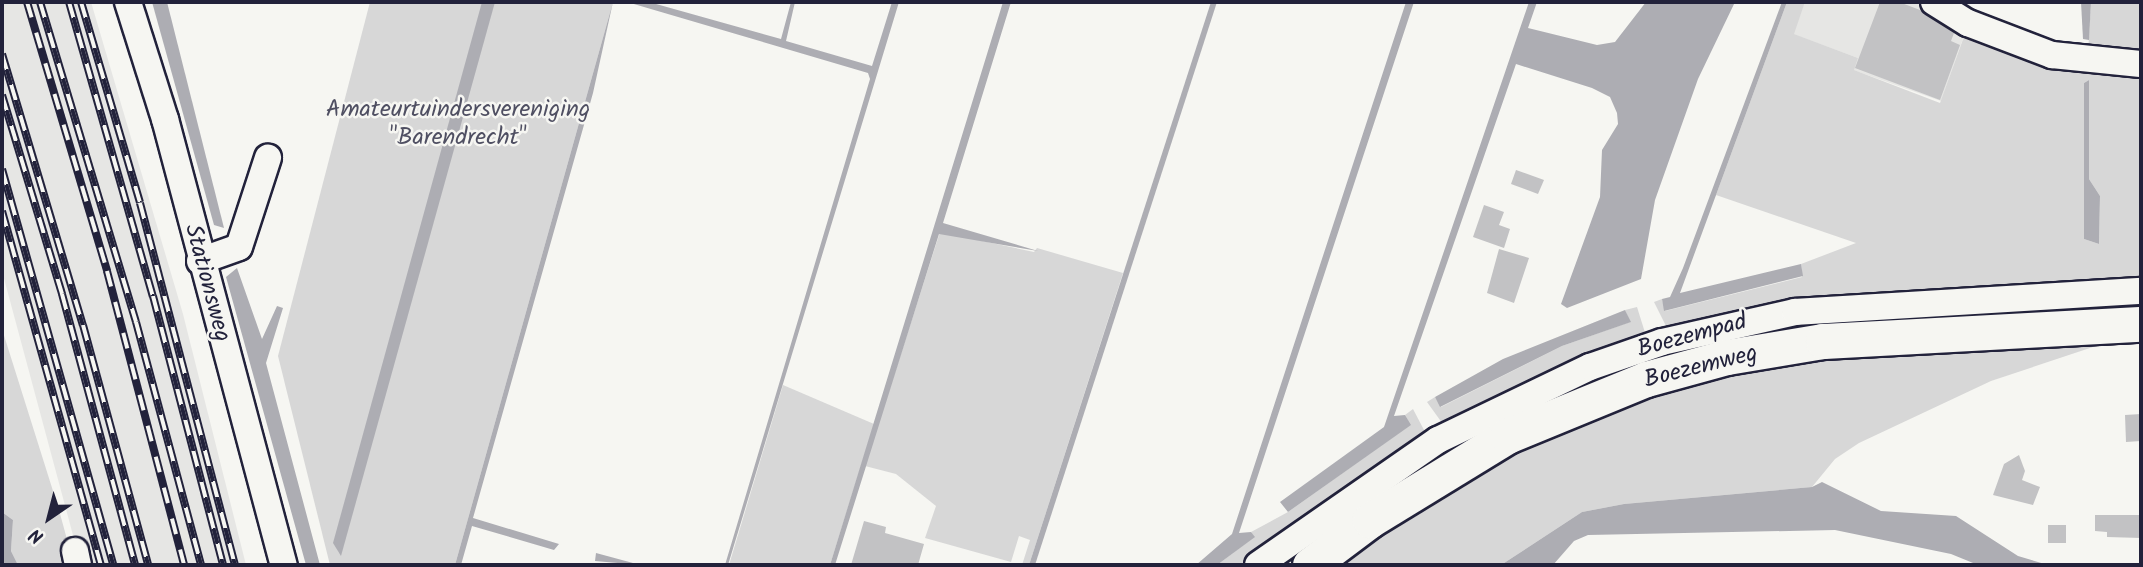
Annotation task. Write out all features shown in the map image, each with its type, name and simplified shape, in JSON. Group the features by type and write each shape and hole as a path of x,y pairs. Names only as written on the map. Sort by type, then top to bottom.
{"main road":[{"name":"Boezemweg","path":"1310,565 1370,520 1507,436 1646,379 1727,357 1823,341 2141,324"}],"street":[{"name":"Stationsweg","path":"128,2 165,118 200,261 284,565"},
{"path":"1934,2 1968,23 2052,55 2141,64"},
{"path":"200,261 239,247 268,158"},
{"name":"Boezempad","path":"1258,565 1438,440 1577,372 1662,342 1795,312 2141,291"}],"shaded area":[{"path":"2,2 91,2 183,314 246,565 81,565 2,271"},
{"path":"152,2 167,2 224,228 214,225"},
{"path":"482,2 495,2 341,556 333,543"},
{"path":"613,2 593,93 473,518 559,544 554,550 472,526 461,565 455,565"},
{"path":"627,2 649,2 781,39 791,2 795,2 786,41 872,66 892,2 899,2 728,565 725,565 870,79 868,73"},
{"path":"1003,2 1011,2 943,223 1038,251 939,234 835,565 830,565"},
{"path":"1211,2 1217,2 1035,565 1029,565"},
{"path":"1406,2 1414,2 1239,533 1251,532 1255,537 1217,565 1196,565 1232,534"},
{"path":"1529,2 1537,2 1528,28 1597,45 1615,42 1646,2 1735,2 1698,79 1655,200 1641,279 1567,308 1561,304 1600,197 1602,150 1618,124 1617,113 1610,97 1592,88 1516,64 1394,416 1405,415 1411,425 1288,512 1280,502 1384,427"},
{"path":"1782,2 1787,2 1680,293 1801,264 1803,276 1664,311 1662,299 1670,297 1683,268"},
{"path":"1805,2 1968,2 1971,16 1941,101 1853,70 1858,58 1793,34"},
{"path":"2081,2 2091,2 2089,40 2083,39"},
{"path":"2089,80 2089,179 2100,196 2099,244 2084,239 2084,83"},
{"path":"237,268 262,339 277,306 283,308 266,363 320,565 306,565 226,277"},
{"path":"1625,310 1631,322 1562,346 1440,407 1435,397 1503,359"},
{"path":"1822,482 1881,511 1956,516 2018,556 2048,565 1978,565 1951,554 1835,530 1588,535 1574,541 1553,565 1501,565 1582,512 1624,504 1812,487"},
{"path":"2,512 13,520 11,551 18,565 2,565"},
{"path":"596,553 633,563 640,565 595,561"}],"green space":[{"name":"Amateurtuindersvereniging \"Barendrecht\"","path":"370,2 613,2 455,565 330,565 278,356"},
{"path":"1787,2 1805,2 1794,34 1858,58 1854,70 1940,103 1966,31 2141,74 2141,285 1669,332 1654,302 1662,299 1665,311 1802,277 1801,264 1856,243 1716,195","holes":["2089,80 2089,179 2100,196 2099,244 2084,239 2084,83"]},
{"path":"2091,2 2141,2 2141,56 2088,54"},
{"path":"940,232 1034,252 1037,248 1123,273 1029,565 1022,565 1030,540 1019,536 1011,562 925,538 936,506 896,474 865,466"},
{"path":"1637,307 1647,339 1445,427 1427,402 1435,397 1441,407 1562,346 1630,322 1625,310"},
{"path":"2,329 74,565 18,565 11,551 13,520 2,512"},
{"path":"2105,343 1991,381 1859,443 1835,459 1812,487 1624,504 1582,512 1501,565 1329,565 1503,450 1656,387 1845,351"},
{"path":"783,385 874,424 830,565 729,565"},
{"path":"1413,409 1424,430 1421,442 1248,565 1217,565 1254,537 1251,532 1288,512 1410,425 1405,415"}],"building":[{"path":"1880,2 1899,2 1920,10 1954,33 1951,41 1960,45 1940,100 1855,68"},
{"path":"1516,170 1544,180 1538,194 1511,184"},
{"path":"1484,205 1504,212 1499,225 1510,229 1504,248 1473,237"},
{"path":"1499,249 1529,258 1514,303 1487,293"},
{"path":"2141,414 2141,441 2126,442 2125,415"},
{"path":"2019,455 2025,471 2022,480 2040,487 2033,505 1993,495 2004,464"},
{"path":"2095,515 2141,515 2141,538 2107,537 2107,532 2095,531"},
{"path":"864,521 886,527 885,533 924,544 918,565 851,565"},
{"path":"2048,525 2066,525 2066,543 2048,543"}],"railway":[{"path":"27,2 107,271 184,565"},
{"path":"40,2 136,322 201,565"},
{"path":"69,2 153,296 223,565"},
{"path":"81,2 140,203 235,565"},
{"path":"2,54 83,325 148,565"},
{"path":"2,95 62,294 135,565"},
{"path":"2,169 113,565"},
{"path":"2,211 101,565"}]}
